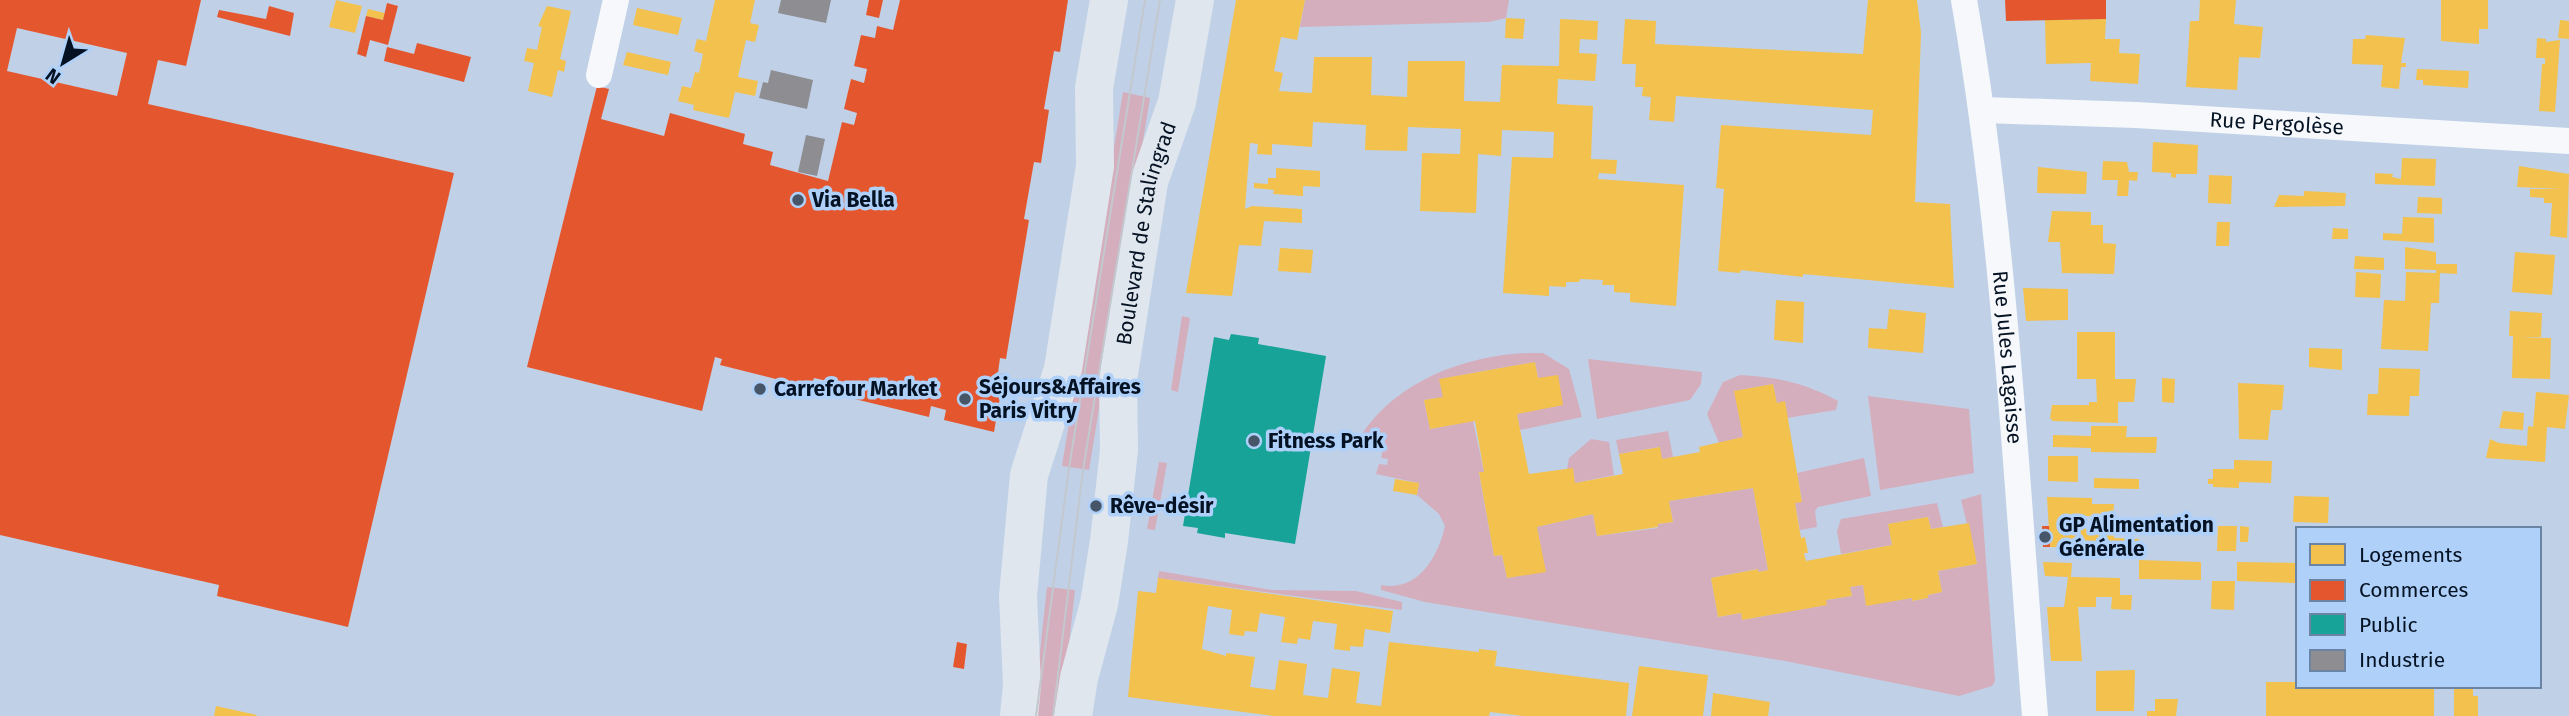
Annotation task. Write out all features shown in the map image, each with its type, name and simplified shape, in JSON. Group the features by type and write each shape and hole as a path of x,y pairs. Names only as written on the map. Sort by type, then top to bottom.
{"main road":[{"path":"1018,716 1022,685 1018,596 1029,475 1063,369 1095,166 1094,88 1110,0"},
{"name":"Boulevard de Stalingrad","path":"1073,716 1079,678 1099,604 1107,551 1119,450 1118,380 1147,194 1177,102 1195,0"}],"street":[{"path":"599,75 616,0"},
{"name":"Rue Jules Lagaisse","path":"1964,0 1983,110 2011,398 2035,716"},
{"name":"Rue Pergolèse","path":"1983,110 2136,115 2569,141"}],"shaded area":[{"path":"1305,0 1509,0 1506,18 1489,22 1300,27"},
{"path":"1123,92 1150,98 1089,470 1062,466"},
{"path":"1182,316 1190,318 1178,392 1171,390"},
{"path":"1543,353 1569,369 1582,417 1520,430 1517,414 1538,378 1535,362 1440,379 1443,397 1424,400 1430,429 1473,421 1484,472 1479,473 1494,556 1502,555 1507,578 1545,571 1537,527 1593,514 1597,536 1658,528 1658,524 1673,522 1669,501 1753,488 1768,570 1758,572 1757,569 1711,578 1718,617 1741,613 1742,620 1826,605 1826,600 1852,596 1850,587 1863,585 1866,605 1912,598 1913,601 1942,592 1938,571 1977,564 1961,500 1981,494 1995,681 1992,686 1959,696 1785,661 1425,602 1381,590 1381,585 1405,583 1424,570 1437,550 1445,526 1439,514 1417,495 1419,483 1376,474 1379,464 1387,465 1388,459 1381,458 1385,440 1362,434 1378,414 1397,397 1442,371 1492,357"},
{"path":"1588,359 1702,372 1701,384 1690,400 1597,419"},
{"path":"1740,375 1779,379 1803,385 1838,401 1836,410 1787,418 1785,402 1777,403 1773,384 1735,391 1743,437 1719,443 1707,414 1723,382"},
{"path":"1868,396 1969,409 1974,473 1880,490"},
{"path":"1668,431 1673,457 1662,459 1659,447 1619,454 1616,440"},
{"path":"1591,439 1609,442 1614,475 1575,483 1573,469 1567,469 1569,458"},
{"path":"1864,458 1871,496 1818,507 1815,511 1817,527 1800,530 1795,503 1802,501 1797,473"},
{"path":"1159,462 1167,463 1155,530 1147,529"},
{"path":"1937,503 1943,527 1931,529 1928,517 1888,524 1892,545 1841,554 1837,531 1841,519"},
{"path":"1159,571 1272,590 1356,591 1402,602 1402,610 1158,578"},
{"path":"1047,587 1075,590 1061,716 1033,716"}],"building: Logements":[{"path":"336,0 362,6 355,33 329,27"},
{"path":"715,0 755,0 750,23 759,25 755,42 746,40 738,77 758,81 755,96 735,92 729,118 693,110 694,105 678,101 682,86 691,88 695,72 699,73 703,54 694,51 697,39 706,41"},
{"path":"1236,0 1305,0 1297,40 1281,37 1274,71 1283,73 1279,91 1312,93 1314,57 1372,57 1371,95 1407,97 1408,61 1465,61 1464,101 1500,102 1502,65 1559,66 1560,19 1598,21 1597,40 1580,39 1579,53 1597,54 1595,81 1558,79 1557,104 1593,106 1591,159 1617,160 1616,174 1599,173 1598,179 1684,185 1676,306 1630,302 1630,293 1614,292 1614,285 1602,285 1603,280 1580,279 1579,282 1566,282 1566,287 1549,286 1549,296 1503,293 1512,157 1553,158 1554,132 1502,130 1501,156 1478,154 1476,213 1420,211 1422,153 1460,154 1461,129 1408,127 1407,151 1365,150 1366,125 1313,122 1312,147 1272,144 1272,155 1257,154 1258,144 1250,143 1245,209 1252,206 1302,209 1302,223 1264,221 1261,246 1239,245 1232,296 1186,293"},
{"path":"1868,0 1917,0 1921,33 1915,202 1950,204 1954,288 1803,274 1803,277 1741,270 1740,273 1718,271 1724,189 1716,188 1721,125 1871,135 1873,110 1676,96 1674,122 1649,120 1651,97 1642,96 1643,87 1635,87 1636,64 1622,64 1625,19 1656,21 1655,44 1863,54"},
{"path":"2200,0 2236,0 2234,24 2263,27 2260,58 2239,57 2237,90 2186,87 2190,21 2199,21"},
{"path":"2441,0 2488,0 2488,29 2479,29 2479,44 2441,41"},
{"path":"547,6 571,11 560,59 566,61 564,72 558,70 552,97 528,91 534,63 524,61 527,48 537,50 542,27 538,26"},
{"path":"637,8 682,18 678,35 633,25"},
{"path":"368,9 385,13 383,20 366,16"},
{"path":"1506,18 1525,19 1523,39 1505,38"},
{"path":"2106,19 2105,39 2120,39 2119,53 2140,54 2138,84 2090,81 2091,63 2046,64 2045,20"},
{"path":"2560,20 2569,21 2569,39 2558,38"},
{"path":"2366,35 2405,38 2401,63 2406,63 2406,67 2401,67 2399,89 2381,87 2383,65 2352,64 2353,39 2365,39"},
{"path":"2537,38 2546,39 2546,42 2560,40 2555,112 2539,111 2542,64 2545,64 2545,58 2536,58"},
{"path":"627,52 671,62 668,75 623,65"},
{"path":"2417,69 2469,71 2468,88 2423,85 2423,80 2416,80"},
{"path":"2153,142 2198,145 2197,174 2176,174 2176,178 2171,177 2171,173 2152,172"},
{"path":"2402,158 2436,159 2435,186 2375,184 2375,173 2393,174 2392,177 2401,179"},
{"path":"2103,161 2127,162 2129,172 2138,172 2137,181 2129,180 2128,196 2117,196 2118,180 2102,180"},
{"path":"2519,166 2569,174 2567,238 2550,236 2552,203 2544,203 2544,198 2530,197 2530,189 2561,189 2517,187"},
{"path":"2038,167 2087,172 2086,194 2037,193"},
{"path":"1276,168 1320,171 1320,187 1303,186 1303,196 1273,194 1274,190 1254,188 1254,183 1268,184 1268,178 1276,178"},
{"path":"2209,175 2232,176 2231,204 2208,203"},
{"path":"2304,191 2346,193 2345,206 2274,207 2279,195 2304,196"},
{"path":"2418,197 2442,198 2442,214 2417,213"},
{"path":"2052,211 2091,212 2091,225 2103,225 2103,243 2116,244 2114,274 2062,273 2060,242 2048,242"},
{"path":"2403,217 2434,218 2434,243 2383,240 2383,233 2402,234"},
{"path":"2217,222 2230,222 2229,246 2216,246"},
{"path":"2333,228 2348,229 2348,239 2332,239"},
{"path":"2405,247 2436,252 2436,264 2457,264 2457,274 2440,273 2439,303 2431,303 2428,351 2381,349 2384,300 2405,301 2406,272 2436,273 2436,270 2405,269"},
{"path":"1280,248 1313,250 1311,273 1278,271"},
{"path":"2515,252 2555,255 2552,295 2512,292"},
{"path":"2355,256 2384,258 2384,270 2354,269"},
{"path":"2356,272 2381,274 2380,298 2355,297"},
{"path":"2023,288 2068,289 2068,320 2026,321"},
{"path":"1776,300 1804,302 1803,343 1774,340"},
{"path":"1889,309 1926,313 1923,353 1868,348 1869,328 1887,329"},
{"path":"2510,311 2542,313 2541,337 2519,337 2551,338 2550,379 2512,378 2513,336 2509,336"},
{"path":"2077,332 2115,332 2115,379 2136,379 2134,402 2118,402 2118,423 2053,421 2050,418 2052,405 2089,405 2089,402 2097,402 2096,379 2077,379"},
{"path":"2309,348 2342,349 2342,370 2309,367"},
{"path":"1535,362 1538,378 1558,375 1563,405 1517,414 1529,474 1573,468 1575,483 1623,474 1619,454 1660,447 1662,459 1700,452 1699,447 1743,437 1734,391 1773,384 1777,403 1785,401 1802,502 1795,503 1801,538 1805,537 1808,553 1804,553 1806,561 1892,545 1888,524 1928,517 1931,529 1969,523 1977,564 1938,571 1942,592 1928,595 1928,598 1866,606 1863,585 1850,587 1852,596 1826,600 1827,605 1742,620 1741,613 1718,617 1711,578 1758,569 1758,572 1768,570 1753,488 1669,501 1673,522 1658,524 1658,527 1597,536 1593,514 1537,527 1546,572 1507,578 1502,555 1494,556 1479,472 1484,472 1475,421 1430,429 1424,400 1443,397 1439,379"},
{"path":"2379,368 2420,369 2419,396 2410,396 2409,416 2367,415 2368,394 2378,394"},
{"path":"2162,378 2175,379 2174,403 2162,402"},
{"path":"2238,383 2284,385 2282,410 2271,410 2268,440 2239,439"},
{"path":"2536,392 2569,395 2565,429 2547,427 2545,462 2486,458 2490,439 2499,443 2527,446 2528,426 2533,427"},
{"path":"2503,411 2524,413 2523,430 2499,428"},
{"path":"2091,426 2127,426 2126,437 2157,437 2156,453 2091,452 2091,448 2053,447 2053,435 2091,436"},
{"path":"2048,456 2078,456 2078,482 2048,481"},
{"path":"2234,460 2272,461 2271,483 2239,482 2239,488 2213,487 2213,484 2208,484 2208,479 2213,479 2213,469 2234,469"},
{"path":"2094,478 2139,479 2139,489 2094,488"},
{"path":"1395,479 1419,483 1417,495 1393,491"},
{"path":"2294,496 2329,497 2328,523 2293,522"},
{"path":"2047,497 2092,498 2092,504 2114,504 2113,517 2086,516 2086,530 2110,526 2110,530 2114,530 2114,538 2139,539 2138,549 2050,547"},
{"path":"2218,526 2237,526 2236,551 2217,551"},
{"path":"2240,526 2249,527 2248,542 2240,542"},
{"path":"2139,560 2201,562 2201,580 2139,579"},
{"path":"2043,562 2072,563 2071,577 2120,578 2120,595 2132,595 2131,610 2111,609 2112,597 2096,597 2096,607 2078,607 2082,661 2051,661 2047,607 2064,607 2068,577 2045,576"},
{"path":"2237,562 2296,563 2296,583 2237,581"},
{"path":"1158,578 1393,611 1390,633 1365,629 1363,647 1350,646 1350,651 1334,649 1337,624 1313,621 1310,640 1298,638 1297,644 1281,642 1285,617 1260,613 1257,632 1245,631 1244,636 1229,634 1232,610 1208,606 1202,649 1226,656 1226,653 1255,657 1250,687 1275,690 1279,660 1307,664 1303,695 1328,698 1332,668 1360,672 1356,703 1381,706 1389,642 1479,652 1479,649 1497,651 1495,666 1629,683 1626,716 1523,716 1490,712 1489,716 1273,716 1128,697 1138,591 1156,593"},
{"path":"2212,581 2235,581 2234,610 2211,609"},
{"path":"1639,666 1708,675 1703,716 1632,716"},
{"path":"2135,670 2134,711 2096,711 2096,671"},
{"path":"2266,682 2296,682 2296,688 2434,688 2434,716 2266,716"},
{"path":"2454,689 2473,689 2473,696 2478,696 2478,716 2454,716"},
{"path":"1713,693 1770,702 1768,716 1711,716"},
{"path":"2155,699 2178,699 2176,716 2147,716 2147,711 2155,711"},
{"path":"216,706 257,715 214,716"}],"building: Commerces":[{"path":"0,0 201,0 186,66 158,60 148,104 454,173 348,627 217,596 219,585 0,535","holes":["17,28 127,53 117,96 7,71"]},
{"path":"869,0 883,0 879,18 866,15"},
{"name":"Via Bella","path":"900,0 1068,0 1060,52 1054,51 1044,109 1049,110 1041,163 1034,162 1024,219 1029,220 1006,359 1000,358 998,373 1004,374 994,432 944,420 946,410 931,406 929,417 838,395 841,384 814,378 811,388 720,365 722,359 715,357 702,411 527,367 597,86 609,89 601,119 664,136 670,113 745,134 743,144 773,152 770,165 828,181 842,122 854,125 857,113 844,109 851,79 864,83 867,69 854,66 861,35 875,38 877,26 893,30"},
{"path":"2005,0 2106,0 2106,19 2006,21"},
{"path":"387,3 398,6 388,45 370,40 366,57 357,54 366,16 383,20"},
{"path":"269,6 294,13 290,36 217,17 219,10 266,19"},
{"path":"417,43 471,57 464,82 384,61 387,47 414,54"},
{"path":"2042,526 2049,526 2050,547 2043,547"},
{"path":"957,642 967,644 964,669 953,667"}],"building: Public":[{"name":"Fitness Park","path":"1231,334 1259,338 1258,344 1326,356 1295,544 1225,533 1225,538 1197,533 1198,528 1183,526 1214,337 1229,340"}],"building: Industrie":[{"path":"781,0 831,0 826,23 778,13"},
{"path":"771,70 813,80 807,109 759,98 763,82 768,83"},
{"path":"806,135 825,139 817,176 798,172"}],"tram line":[{"path":"1036,716 1069,468 1145,0"},
{"path":"1053,716 1083,470 1160,0"}],"place":[{"name":"Via Bella","path":"798,200"},
{"name":"Carrefour Market","path":"760,389"},
{"name":"Séjours&Affaires Paris Vitry","path":"965,399"},
{"name":"Fitness Park","path":"1254,441"},
{"name":"Rêve-désir","path":"1096,506"},
{"name":"GP Alimentation Générale","path":"2045,537"}]}
